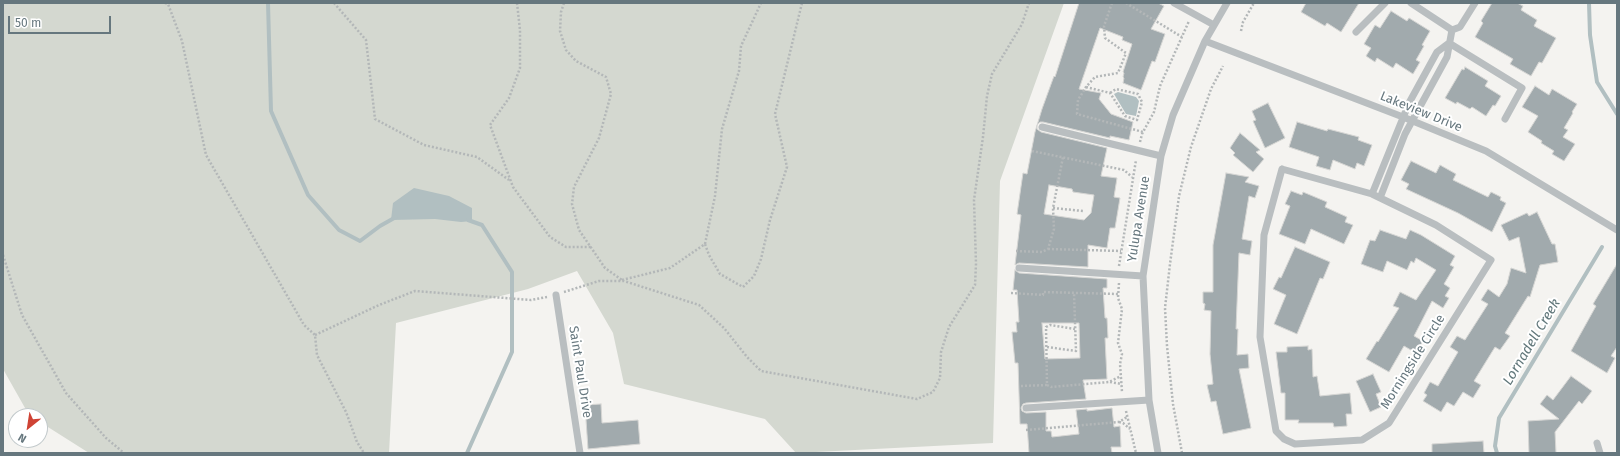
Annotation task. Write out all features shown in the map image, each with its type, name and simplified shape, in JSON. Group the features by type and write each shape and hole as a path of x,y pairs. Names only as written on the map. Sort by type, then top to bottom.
{"street":[{"path":"1174,3 1214,25"},
{"name":"Yulupa Avenue","path":"1158,453 1149,400 1143,276 1161,156 1173,115 1205,41 1227,3"},
{"path":"1356,32 1385,3"},
{"path":"1411,3 1452,30"},
{"path":"1452,30 1460,27 1475,3"},
{"path":"1380,198 1412,121 1447,57 1452,30"},
{"name":"Lakeview Drive","path":"1205,41 1403,116 1486,151 1617,230"},
{"path":"1372,194 1403,116 1437,52 1449,43"},
{"path":"1449,43 1522,88 1504,119"},
{"path":"1042,127 1161,156"},
{"name":"Morningside Circle","path":"1282,170 1372,194 1436,225 1491,260 1389,423 1362,440 1295,444 1284,439 1276,431 1260,337 1264,235 1282,170"},
{"path":"1019,268 1143,276"},
{"name":"Saint Paul Drive","path":"556,295 580,453"},
{"path":"1026,408 1149,400"},
{"path":"1597,443 1600,453"}],"path":[{"path":"166,3 168,4 182,41 206,155 304,325 315,335 317,355 346,412 357,442 364,453"},
{"path":"334,3 366,40 375,118 424,145 478,156 511,181"},
{"path":"517,3 520,30 520,68 509,98 490,125 513,187 550,237 566,247 592,246"},
{"path":"564,3 561,12 560,31 566,50 576,61 606,78 611,94 599,138 574,187 572,204 579,230 592,246 605,268 623,280 699,305 724,328 747,357 761,371 917,399 933,392 940,378 941,352 949,327 975,285 976,264 974,200 987,96 992,74 1022,24 1029,3"},
{"path":"761,3 741,46 739,71 722,130 715,196 705,244 709,256 720,274 743,287 754,276 761,259 770,220 787,167 775,114 802,3"},
{"path":"1112,3 1104,26 1105,38 1126,53 1118,73 1095,77 1086,86 1078,100 1077,114 1144,132"},
{"path":"1126,3 1182,37"},
{"path":"1241,31 1243,22 1254,3"},
{"path":"1182,453 1173,404 1165,308 1179,196 1191,147 1211,89 1223,66"},
{"path":"1086,86 1110,93 1125,116 1137,120 1142,102 1138,94 1116,89 1110,93"},
{"path":"1032,151 1124,170 1132,177"},
{"path":"1047,250 1054,229 1053,208 1063,158"},
{"path":"1053,208 1084,211"},
{"path":"315,335 380,305 415,291 531,300 556,295 599,281 623,280 670,268 705,244"},
{"path":"1016,251 1121,251"},
{"path":"3,255 22,314 66,393 106,438 124,453"},
{"path":"1011,293 1043,295 1043,292 1118,294"},
{"path":"1046,347 1076,351 1074,293"},
{"path":"1047,385 1046,327 1050,325 1075,329"},
{"path":"1109,382 1121,376"},
{"path":"1021,386 1047,385 1051,387 1109,382 1122,384"},
{"path":"1026,430 1119,422 1128,417"},
{"path":"1119,422 1123,423 1130,429"}],"shaded area":[{"path":"3,3 1064,3 1000,181 993,443 796,453 765,419 624,384 613,333 577,271 528,289 396,323 389,453 89,453 48,427 48,408 25,408 3,369"},
{"path":"1118,92 1136,97 1139,101 1136,116 1126,114 1114,94"},
{"path":"414,188 449,196 472,208 472,221 461,222 435,219 391,220 393,203"}],"building":[{"path":"1079,3 1158,3 1164,6 1151,29 1165,34 1155,62 1152,61 1141,90 1123,83 1123,72 1132,44 1122,40 1123,37 1100,28 1079,89 1101,93 1099,99 1111,114 1133,122 1129,140 1110,136 1110,138 1040,122 1037,125 1054,76 1055,77"},
{"path":"1306,3 1359,3 1341,32 1327,23 1325,26 1301,12"},
{"path":"1492,3 1517,3 1523,6 1521,10 1537,20 1534,26 1556,38 1542,63 1539,62 1531,76 1510,64 1513,59 1475,37 1483,23 1481,21"},
{"path":"1391,11 1407,21 1409,18 1430,31 1416,60 1420,62 1413,74 1396,63 1393,68 1377,58 1375,62 1366,56 1371,48 1364,44 1375,25 1380,28"},
{"path":"1465,67 1488,81 1485,86 1501,96 1486,116 1472,107 1470,109 1445,98 1462,69 1464,70"},
{"path":"1535,86 1549,95 1552,89 1577,104 1564,128 1568,130 1563,137 1575,144 1564,161 1552,154 1554,151 1541,143 1542,141 1528,132 1538,116 1522,107"},
{"path":"1268,103 1285,138 1265,148 1253,121 1256,120 1252,111"},
{"path":"1297,122 1327,131 1328,129 1359,137 1358,140 1372,145 1364,166 1357,163 1355,169 1333,160 1330,170 1316,166 1319,157 1289,147"},
{"path":"1037,125 1037,129 1041,132 1107,148 1101,176 1117,178 1114,197 1120,198 1115,228 1110,228 1107,248 1088,245 1088,267 1019,263 1015,265 1021,215 1017,214 1023,173 1027,174","holes":["1049,185 1072,189 1073,192 1094,195 1091,213 1084,220 1044,214"]},
{"path":"1240,133 1260,150 1256,152 1264,159 1253,172 1233,155 1235,153 1230,148"},
{"path":"1411,161 1436,173 1440,165 1456,174 1453,180 1488,197 1491,192 1501,197 1500,200 1506,203 1492,232 1458,213 1406,189 1409,184 1401,180"},
{"path":"1226,173 1249,177 1245,182 1259,186 1255,198 1249,196 1242,239 1252,241 1250,255 1239,253 1236,329 1238,329 1237,355 1248,354 1249,368 1239,369 1251,428 1223,434 1216,401 1211,402 1207,385 1213,384 1210,354 1211,311 1204,310 1205,304 1203,303 1203,292 1213,292 1213,245"},
{"path":"1291,191 1302,195 1303,192 1327,202 1325,207 1347,217 1345,222 1353,225 1344,244 1311,229 1305,244 1279,234 1290,206 1285,204"},
{"path":"1537,212 1552,244 1555,244 1558,262 1540,265 1530,297 1528,296 1505,333 1510,336 1500,350 1495,347 1474,381 1481,385 1473,398 1463,392 1454,406 1447,402 1441,412 1423,401 1427,395 1424,393 1430,382 1438,386 1458,352 1450,347 1457,336 1465,340 1488,304 1481,300 1488,289 1499,297 1507,284 1511,268 1526,273 1519,237 1509,241 1501,225 1527,213 1529,216"},
{"path":"1380,230 1406,239 1410,230 1455,256 1450,265 1454,267 1444,284 1450,288 1445,296 1449,298 1443,308 1432,301 1414,336 1423,341 1416,353 1404,346 1389,372 1366,359 1399,308 1393,306 1400,292 1416,300 1436,270 1416,258 1414,263 1411,261 1407,270 1387,261 1383,272 1361,264 1370,240 1375,241"},
{"path":"1295,247 1330,262 1323,279 1320,278 1297,334 1274,324 1286,295 1273,289 1279,277 1281,278"},
{"path":"1617,264 1617,347 1611,356 1615,358 1607,373 1571,351 1596,306 1593,304"},
{"path":"1015,270 1019,273 1107,279 1107,288 1103,288 1108,338 1105,338 1107,379 1083,380 1086,399 1026,403 1023,404 1021,408 1022,411 1026,413 1046,412 1046,431 1051,431 1052,437 1079,434 1076,410 1087,409 1087,411 1112,408 1114,427 1120,426 1121,447 1111,447 1112,453 1029,453 1027,424 1020,424 1018,363 1015,363 1012,332 1017,332 1016,322 1019,322 1017,290 1013,290","holes":["1042,323 1079,323 1080,358 1045,359"]},
{"path":"1308,346 1308,350 1312,349 1313,377 1317,376 1320,396 1350,393 1352,414 1346,414 1347,426 1334,427 1333,423 1298,423 1299,420 1285,420 1285,393 1281,393 1276,352 1287,352 1287,347"},
{"path":"1373,374 1381,392 1376,394 1381,407 1370,412 1356,381"},
{"path":"1571,376 1592,391 1582,404 1579,401 1555,432 1556,453 1529,453 1528,421 1559,419 1540,404 1547,395 1553,400"},
{"path":"601,404 602,423 638,420 640,444 588,449 585,405"},
{"path":"1483,441 1484,453 1432,453 1432,444"}],"waterway":[{"path":"268,3 271,111 308,195 339,230 360,241 380,226 396,217"},
{"name":"Lornadell Creek","path":"1589,3 1590,35 1597,82 1617,114"},
{"path":"467,453 512,352 512,272 482,225 468,220"},
{"name":"Lornadell Creek","path":"1497,453 1495,446 1499,418 1602,247"}]}
